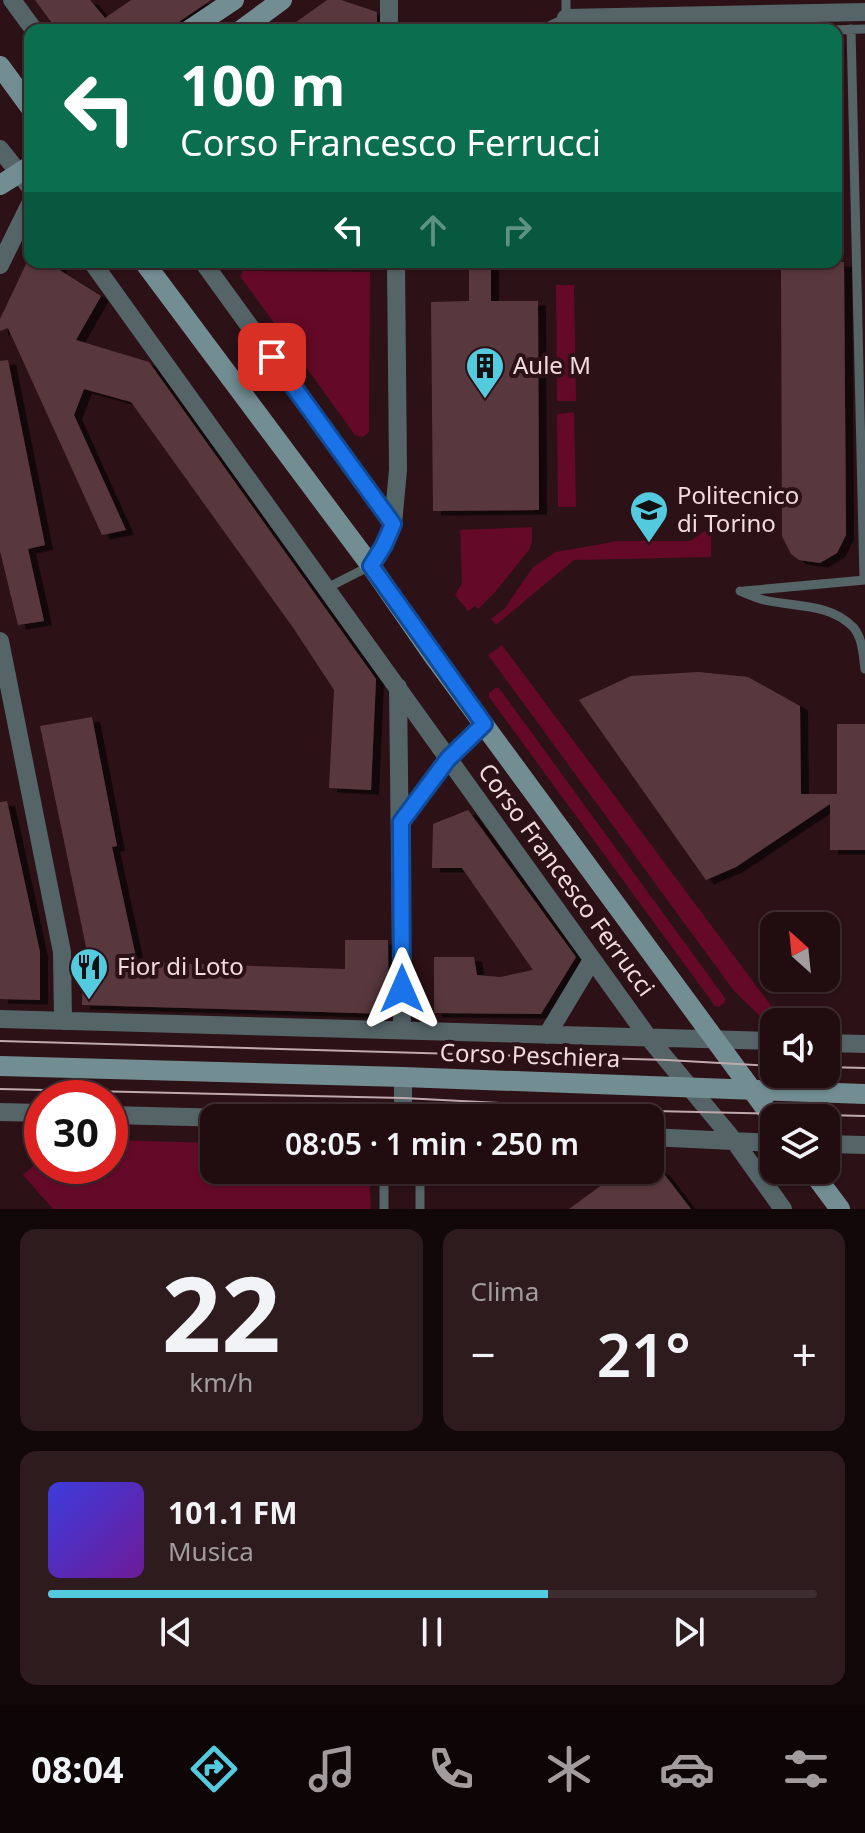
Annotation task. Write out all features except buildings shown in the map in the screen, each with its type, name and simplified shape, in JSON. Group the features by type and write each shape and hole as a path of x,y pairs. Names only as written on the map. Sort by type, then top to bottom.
{"main road":[{"path":"198,24 234,0"},
{"path":"249,24 282,0"},
{"path":"0,66 24,99"},
{"path":"0,185 24,176"},
{"name":"Corso Francesco Ferrucci","path":"148,268 371,566 762,1104"},
{"name":"Corso Peschiera","path":"0,1066 865,1094"},
{"path":"821,1184 840,1209"}],"street":[{"path":"12,0 30,24"},
{"path":"389,0 389,24"},
{"path":"566,9 865,12"},
{"path":"0,149 24,173"},
{"path":"0,265 24,216"},
{"name":"Corso Francesco Ferrucci","path":"96,268 648,1037 735,1142 783,1209"},
{"path":"207,268 393,524"},
{"path":"371,566 393,524 398,470 396,268"},
{"path":"1,645 62,952 63,1021"},
{"path":"398,687 402,1030"},
{"path":"401,822 448,759 484,724"},
{"name":"Corso Peschiera","path":"547,1035 592,960"},
{"name":"Corso Peschiera","path":"0,1019 760,1041"},
{"path":"840,1043 865,1044"},
{"path":"403,1077 403,1104"},
{"path":"0,1112 24,1113"},
{"path":"128,1115 200,1117"},
{"path":"664,1138 760,1143"},
{"path":"840,1144 865,1145"}],"lane":[{"path":"547,24 566,9"},
{"path":"842,29 865,29"},
{"path":"851,29 864,580 740,591 762,600 816,607 839,617 859,636 865,669"},
{"path":"327,588 371,566"},
{"path":"384,1184 384,1209"},
{"path":"420,1184 420,1209"}],"shaded area":[{"path":"243,271 370,272 369,432 363,437 355,435 240,276"},
{"path":"556,285 574,285 576,401 557,401"},
{"path":"574,412 576,507 558,507 557,414"},
{"path":"532,527 529,550 478,609 475,606 468,611 455,595 462,583 460,530"},
{"path":"705,531 711,533 711,557 574,560 496,625 491,619 505,608 533,567 556,552 618,541 690,541"},
{"path":"502,645 773,1008 760,1008 760,1016 734,991 488,655"},
{"path":"495,688 499,688 725,998 719,1007 715,1006 489,697"},
{"path":"128,1141 200,1143 200,1184 370,1184 371,1209 53,1209 31,1184 128,1184"}],"tram line":[{"path":"0,1041 760,1065"},
{"path":"840,1067 865,1068"},
{"path":"0,1089 403,1098 654,1111 865,1116"}],"place":[{"name":"Aule M","path":"485,400"},
{"name":"Politecnico di Torino","path":"649,544"},
{"name":"Fior di Loto","path":"89,1001"}],"route":[{"path":"272,357 393,524 371,566 484,724 448,759 401,822 402,989"}]}
